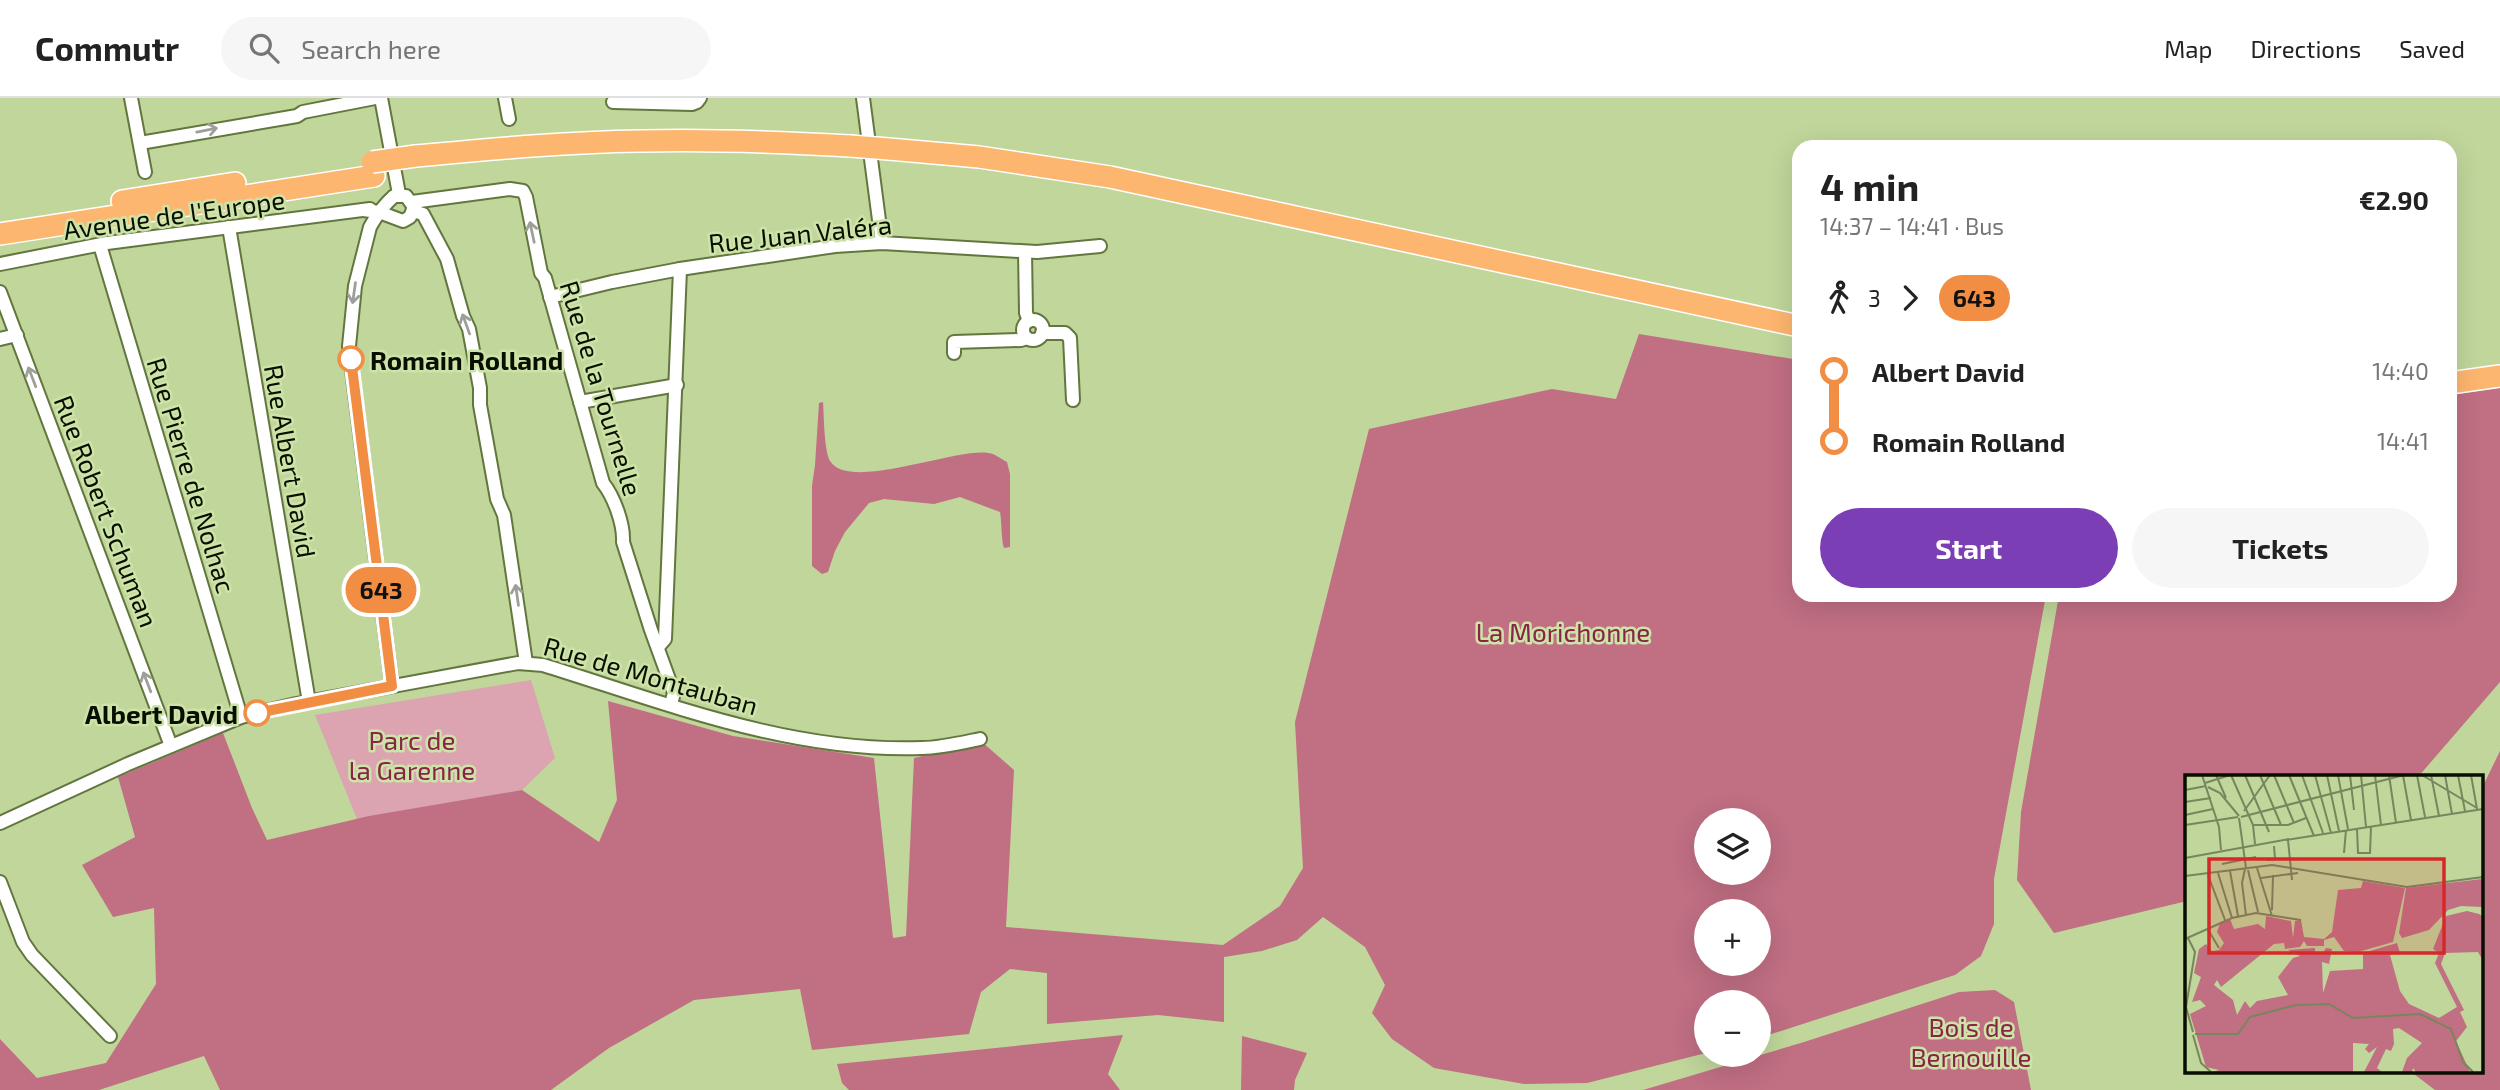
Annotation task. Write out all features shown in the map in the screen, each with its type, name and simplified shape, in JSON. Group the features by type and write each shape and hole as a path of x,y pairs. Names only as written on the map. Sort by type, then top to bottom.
{"highway":[{"path":"0,220 417,163 638,154 851,152 979,158 1110,177 1792,324"},
{"path":"889,155 1138,197 1792,338"},
{"path":"0,234 373,169"},
{"path":"2457,368 2500,362"},
{"path":"2457,382 2500,376"}],"street":[{"path":"131,98 145,172"},
{"path":"140,143 297,116 303,112 375,98"},
{"path":"381,98 399,194"},
{"path":"505,98 509,119"},
{"path":"613,102 692,104 699,98"},
{"path":"863,98 882,243"},
{"name":"Rue de la Tournelle","path":"413,207 510,189 523,191 541,273 545,278 603,484 610,491 623,542 674,693 671,705"},
{"path":"392,686 349,346 355,286 370,227 386,211 390,200 399,194 406,196 422,214 447,258 469,329 497,499 504,515 526,663"},
{"path":"386,211 397,220 403,221 410,217 413,207"},
{"path":"359,211 370,227"},
{"name":"Avenue de l'Europe","path":"0,264 100,245 229,227 359,211 386,211"},
{"name":"Rue Albert David","path":"229,227 309,702"},
{"name":"Rue Juan Valéra","path":"550,297 612,282 776,253 882,243 1025,251 1100,246"},
{"name":"Rue Pierre de Nolhac","path":"100,245 241,717"},
{"path":"1025,251 1026,313 1029,321"},
{"path":"658,647 665,639 680,269"},
{"name":"Rue Robert Schuman","path":"0,292 171,746"},
{"path":"1029,321 1040,324 1042,333"},
{"path":"1027,338 1023,329 1029,321"},
{"path":"954,353 954,342 1036,339 1042,333 1065,333 1070,338 1073,400"},
{"path":"0,339 17,335"},
{"path":"580,402 677,384"},
{"name":"Rue de Montauban","path":"0,823 241,717 500,665 544,665 769,733 818,743 921,748 980,739"},
{"path":"0,882 23,942 32,955 110,1035"}],"green space":[{"name":"La Morichonne","path":"1639,334 1792,359 1792,602 2045,602 1994,879 1994,924 1981,956 1955,975 1771,1034 1771,990 1694,990 1694,1056 1587,1083 1524,1084 1434,1068 1392,1039 1372,1013 1385,985 1365,947 1323,917 1297,940 1262,951 1224,957 1224,1022 1158,1015 1047,1024 1047,973 1010,969 981,992 969,1034 812,1050 800,989 694,1000 609,1048 551,1090 220,1090 204,1056 99,1090 0,1090 0,1039 37,1078 106,1063 156,984 154,908 113,917 82,865 135,837 118,777 223,733 267,840 369,816 522,790 599,842 617,800 608,701 733,736 874,758 893,938 906,936 914,758 982,742 1014,770 1006,927 1223,945 1280,906 1303,868 1295,722 1369,429 1552,389 1616,399"},
{"path":"2500,388 2500,682 2420,775 2185,775 2185,901 2054,933 2017,880 2021,812 2058,602 2457,602 2457,394"},
{"path":"823,402 828,456 830,461 841,469 858,472 880,471 973,453 990,453 1007,462 1010,474 1010,547 1004,548 1000,512 960,497 934,504 884,499 869,503 845,532 828,572 822,574 812,566 812,486 819,403"},
{"name":"Parc de la Garenne","path":"531,680 555,758 522,790 357,819 315,715"},
{"path":"2500,751 2500,1090 2435,1090 2411,1072 2482,1072 2484,784"},
{"name":"Bois de Bernouille","path":"1995,990 2014,1002 2031,1090 1643,1090 1720,1067 1771,1067 1771,1052 1959,992"},
{"path":"1123,1035 1108,1074 1120,1090 849,1090 842,1083 837,1064"},
{"path":"1242,1036 1307,1053 1295,1080 1294,1090 1241,1090"}],"bus line":[{"name":"643","path":"257,713 392,686 351,359"}],"place":[{"name":"Romain Rolland","path":"351,359"},
{"name":"Albert David","path":"257,713"}]}
